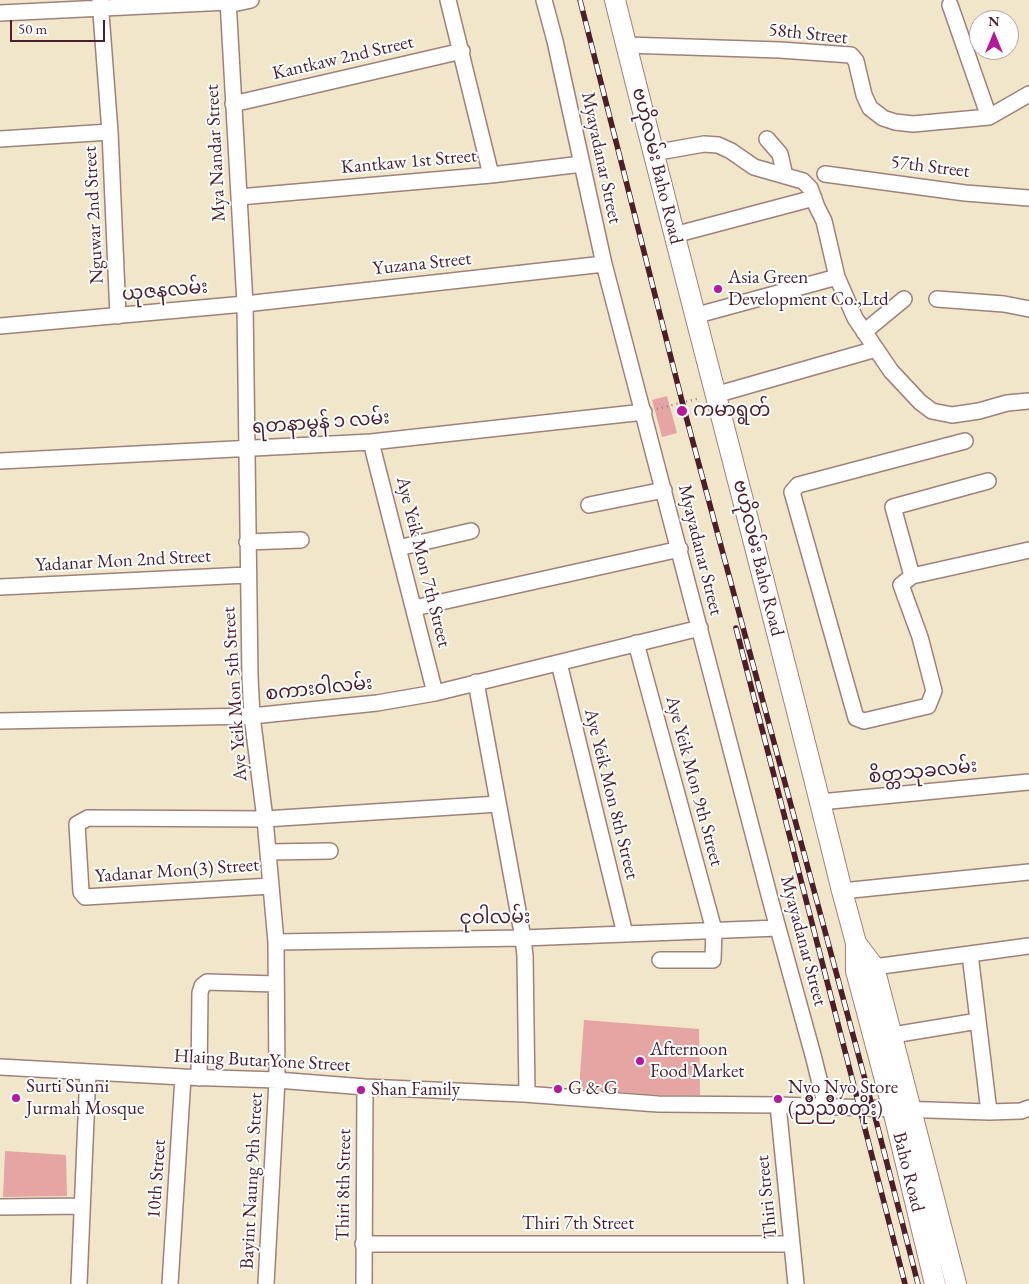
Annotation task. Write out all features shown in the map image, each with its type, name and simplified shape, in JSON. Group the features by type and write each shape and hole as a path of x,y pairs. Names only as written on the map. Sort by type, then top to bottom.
{"main road":[{"name":"ဗဟိုလမ်း Baho Road","path":"615,0 842,891 856,943 874,967 893,1035 903,1110"},
{"name":"Baho Road","path":"856,943 856,971 903,1110 935,1284"},
{"path":"903,1110 956,1284"}],"street":[{"path":"0,14 100,5 251,0"},
{"path":"448,0 491,175"},
{"name":"Myayadanar Street","path":"544,0 555,41 604,264 826,1107"},
{"name":"Mya Nandar Street","path":"228,2 245,304"},
{"path":"100,5 110,132"},
{"path":"950,5 990,117"},
{"name":"58th Street","path":"626,45 780,50 851,55 856,61 864,95 870,108 883,118 913,124 990,117 1029,94"},
{"name":"Kantkaw 2nd Street","path":"234,104 462,51"},
{"name":"Nguwar 2nd Street","path":"0,139 110,132 118,316"},
{"path":"767,139 780,154 786,176"},
{"path":"653,153 704,144 718,145 731,150 754,167 803,181 810,188 824,221 837,277 855,318 891,371 920,402 932,411 952,415 979,411 1006,403 1029,401"},
{"name":"Kantkaw 1st Street","path":"239,198 491,175 582,164"},
{"name":"57th Street","path":"825,174 965,193 1029,198"},
{"path":"674,236 814,198"},
{"name":"Yuzana Street","path":"245,304 604,264"},
{"path":"694,316 837,277"},
{"path":"864,332 904,299"},
{"path":"937,299 1004,304 1029,309"},
{"name":"ယုဇနလမ်း","path":"0,326 245,304"},
{"name":"Aye Yeik Mon 5th Street","path":"245,304 247,575 252,716 265,819 276,942 277,1080"},
{"path":"715,395 876,349"},
{"name":"ရတနာမွန် ၁ လမ်း","path":"0,461 372,442 644,412"},
{"path":"965,440 798,485 792,492 856,718 864,721 928,706 934,691 920,637 901,585 912,576 1029,550"},
{"name":"Aye Yeik Mon 7th Street","path":"372,442 435,693"},
{"path":"912,576 893,507 988,481"},
{"path":"589,505 664,490"},
{"path":"398,548 471,531"},
{"path":"247,542 302,540"},
{"path":"414,608 680,549"},
{"name":"Yadanar Mon 2nd Street","path":"0,587 247,575"},
{"name":"စကား၀ါလမ်း","path":"0,720 252,716 377,703 435,693 700,628"},
{"name":"Aye Yeik Mon 9th Street","path":"636,643 714,930 714,960 660,960"},
{"name":"Aye Yeik Mon 8th Street","path":"558,663 625,934"},
{"path":"476,682 523,938 525,956 527,1094"},
{"name":"စိတ္တသုခလမ်း","path":"820,802 1029,782"},
{"path":"265,819 498,804"},
{"name":"Yadanar Mon(3) Street","path":"265,819 88,818 77,824 81,892 85,897 271,886"},
{"path":"268,852 330,851"},
{"path":"842,891 1029,872"},
{"name":"ငုဝါလမ်း","path":"276,942 523,938 778,928"},
{"path":"874,967 970,954 1029,950"},
{"path":"970,954 989,1112"},
{"path":"199,1078 200,993 202,986 207,982 276,984"},
{"path":"893,1035 978,1020"},
{"name":"Hlaing ButarYone Street","path":"0,1067 527,1094 658,1104 778,1105 989,1112 1021,1111 1029,1108"},
{"path":"79,1284 88,1072"},
{"name":"10th Street","path":"170,1284 183,1077"},
{"name":"Bayint Naung 9th Street","path":"266,1284 277,1080"},
{"name":"Thiri 8th Street","path":"364,1284 365,1087"},
{"name":"Thiri Street","path":"778,1105 796,1284"},
{"path":"0,1207 82,1206"},
{"name":"Thiri 7th Street","path":"363,1244 792,1244"}],"path":[{"path":"644,412 715,395"}],"building":[{"path":"667,396 677,433 662,437 652,400"},
{"name":"Afternoon Food Market","path":"584,1020 699,1029 700,1095 658,1095 579,1089"},
{"path":"5,1151 66,1155 67,1196 3,1197"}],"railway":[{"path":"580,0 684,409 873,1109 918,1284"},
{"path":"736,628 905,1284"}],"place":[{"name":"Asia Green Development Co.,Ltd","path":"718,289"},
{"name":"ကမာရွတ်","path":"682,411"},
{"name":"Afternoon Food Market","path":"640,1061"},
{"name":"G & G","path":"558,1089"},
{"name":"Shan Family","path":"361,1090"},
{"name":"Surti Sunni Jurmah Mosque","path":"16,1098"},
{"name":"Nyo Nyo Store (ညိဳညိဳစတိုး)","path":"778,1099"}]}
